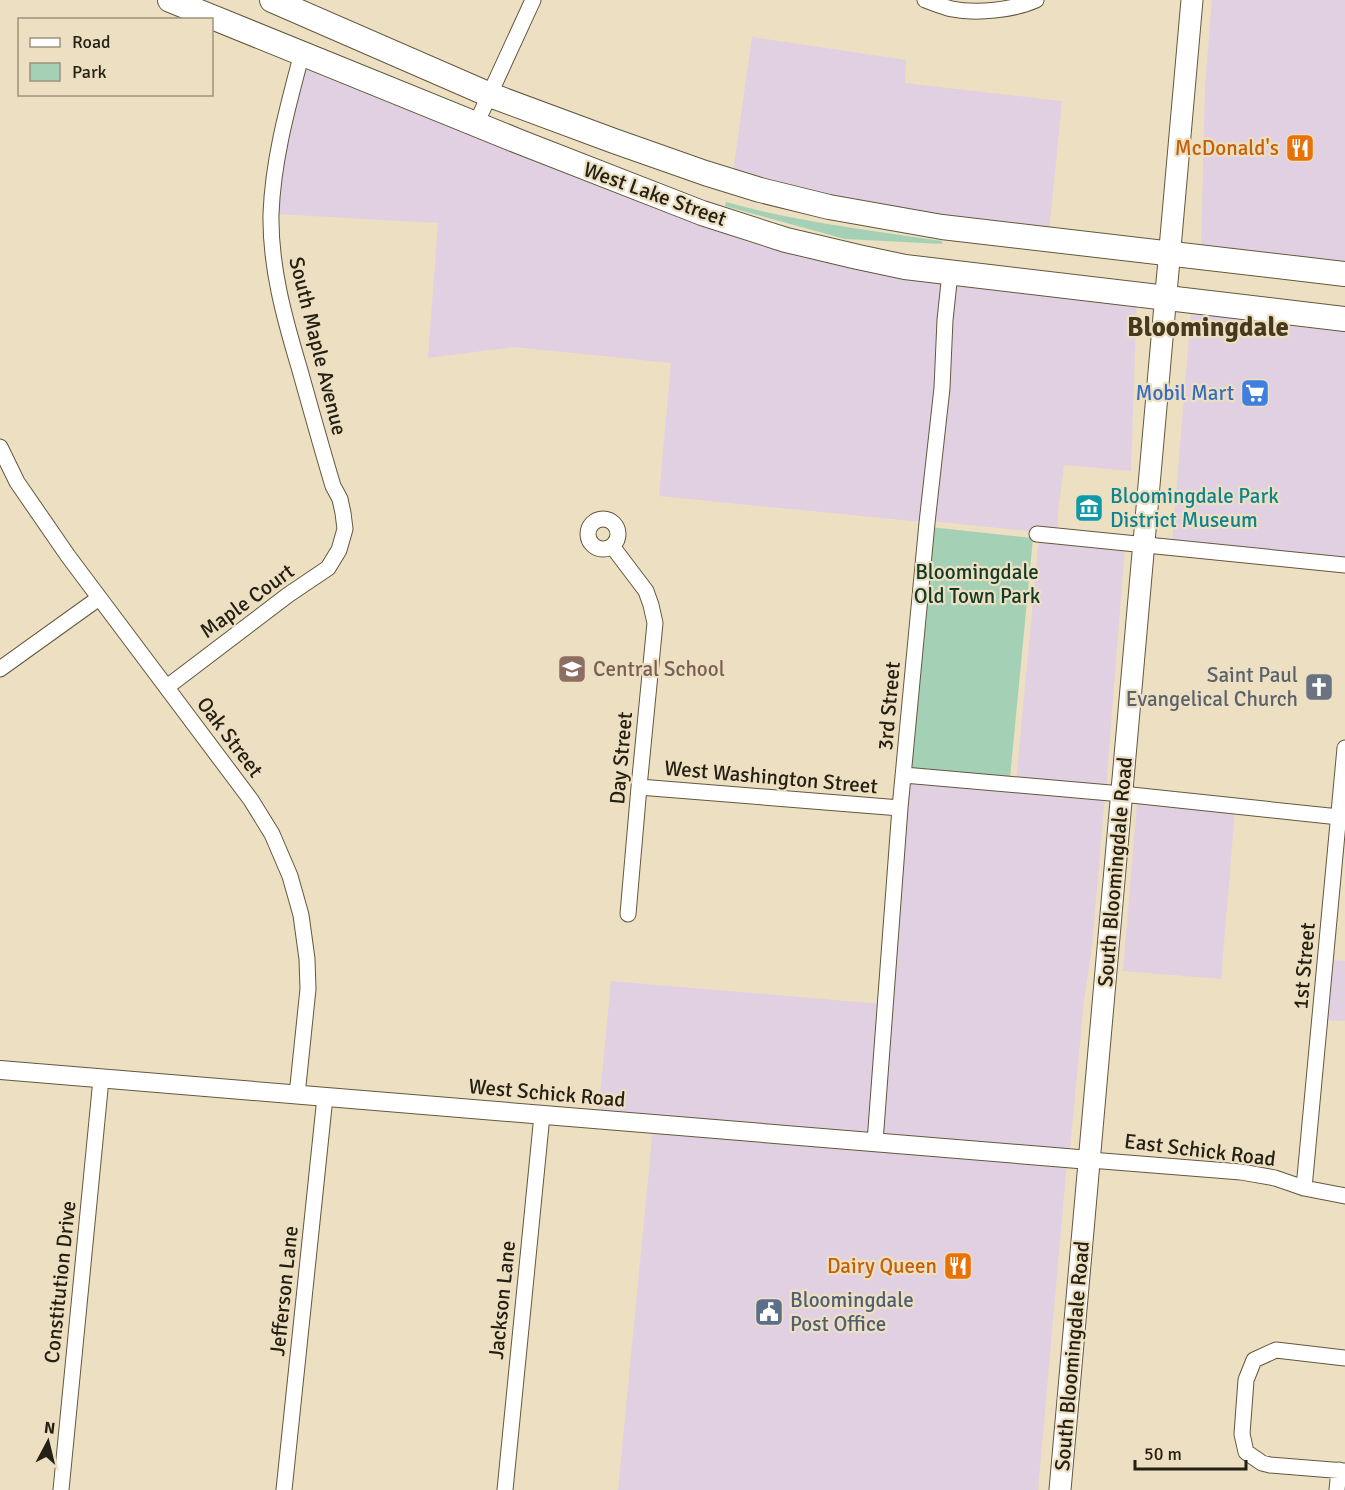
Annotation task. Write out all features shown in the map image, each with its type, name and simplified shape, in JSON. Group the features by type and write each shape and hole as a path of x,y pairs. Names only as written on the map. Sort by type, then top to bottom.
{"main road":[{"name":"West Lake Street","path":"170,0 702,213 786,240 905,267 1345,319"},
{"name":"West Lake Street","path":"272,0 490,95 705,173 760,190 829,207 942,228 1345,274"},
{"name":"South Bloomingdale Road","path":"1060,1490 1192,0"}],"street":[{"path":"476,124 533,0"},
{"path":"925,0 954,9 977,11 1024,6 1036,0"},
{"name":"South Maple Avenue","path":"302,53 282,129 274,173 271,216 273,254 287,327 333,486 340,499 345,529 342,542"},
{"name":"3rd Street","path":"875,1142 900,808 942,388 950,273"},
{"name":"Oak Street","path":"0,447 17,482 69,556 251,800 272,834 290,876 301,915 307,959 308,988 297,1095"},
{"path":"1037,534 1345,565"},
{"name":"Maple Court","path":"167,687 288,595 328,568 342,542"},
{"name":"Day Street","path":"612,546 645,591 651,605 654,623 628,914"},
{"path":"0,669 99,598"},
{"name":"1st Street","path":"1304,1188 1345,748"},
{"name":"West Washington Street","path":"904,774 1339,817"},
{"name":"West Washington Street","path":"639,787 900,808"},
{"name":"West Schick Road","path":"0,1070 1090,1160"},
{"name":"Constitution Drive","path":"61,1490 101,1079"},
{"name":"Jefferson Lane","path":"284,1490 325,1097"},
{"name":"Jackson Lane","path":"505,1490 542,1115"},
{"name":"East Schick Road","path":"1090,1160 1241,1172 1345,1196"},
{"path":"1337,1490 1342,1471 1262,1463 1246,1452 1242,1434 1246,1380 1254,1360 1276,1350 1345,1358"}],"shaded area":[{"path":"1212,0 1345,0 1345,269 1201,252 1205,85"},
{"path":"752,37 906,60 905,83 1062,101 1049,233 830,204 733,172"},
{"path":"304,58 609,183 950,270 922,522 659,496 671,363 514,347 428,358 438,223 276,214 277,173"},
{"path":"957,269 1137,293 1131,471 1064,465 1058,512 1058,534 930,521"},
{"path":"1192,300 1345,314 1345,561 1172,543"},
{"path":"1039,537 1125,547 1106,789 1016,782"},
{"path":"907,777 1105,795 1092,946 1084,1000 1070,1149 598,1116 611,981 881,1004"},
{"path":"1137,803 1235,811 1221,979 1123,971"},
{"path":"1333,960 1345,961 1345,1021 1326,1020"},
{"path":"653,1128 1067,1162 1038,1490 618,1490"}],"green space":[{"path":"726,202 806,220 942,241 942,244 845,239 725,206"},
{"name":"Bloomingdale Old Town Park","path":"930,527 1033,538 1010,778 909,770"}],"place":[{"name":"McDonald's","path":"1300,148"},
{"name":"Mobil Mart","path":"1255,393"},
{"name":"Bloomingdale Park District Museum","path":"1089,508"},
{"name":"Central School","path":"572,669"},
{"name":"Saint Paul Evangelical Church","path":"1319,687"},
{"name":"Dairy Queen","path":"958,1266"},
{"name":"Bloomingdale Post Office","path":"769,1312"}],"district":[{"name":"Bloomingdale","path":"1208,327"}]}
